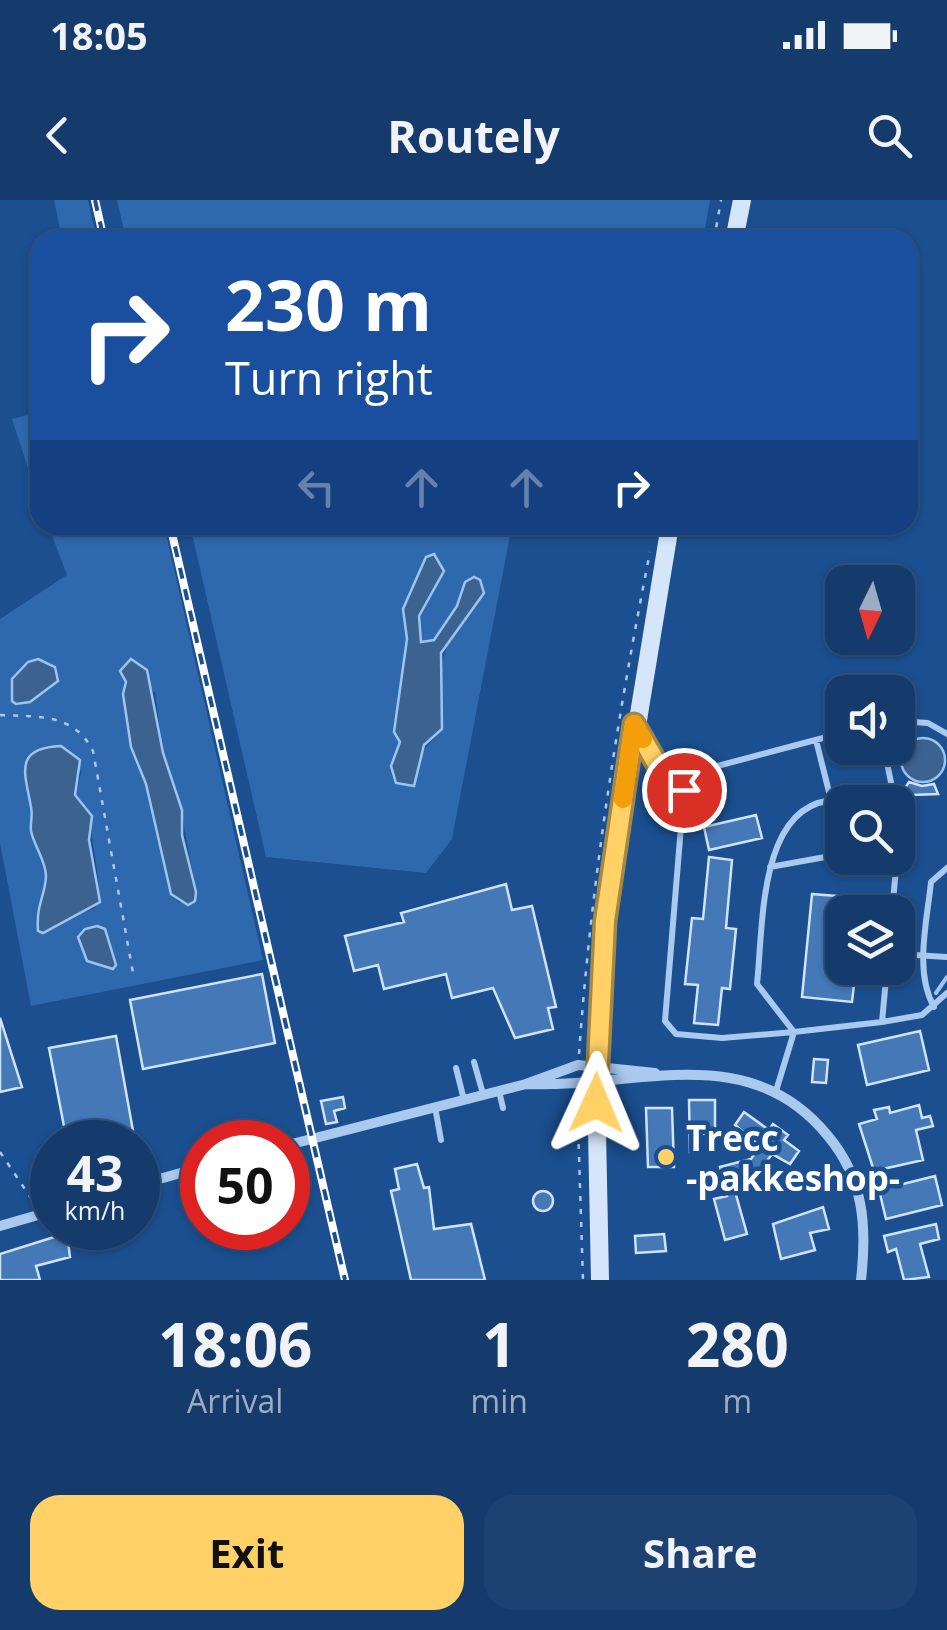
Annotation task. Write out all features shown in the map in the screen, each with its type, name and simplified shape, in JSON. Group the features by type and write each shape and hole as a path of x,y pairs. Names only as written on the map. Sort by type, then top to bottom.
{"main road":[{"path":"736,230 742,200"},
{"path":"600,1280 590,1068 605,921 634,724 668,535"}],"street":[{"path":"526,1084 578,1065 738,1078 776,1091 810,1114 851,1170 865,1228 861,1280"},
{"path":"310,1139 590,1068 659,1074"},
{"path":"0,1226 30,1217"}],"lane":[{"path":"915,722 928,722 947,734"},
{"path":"634,724 657,764 684,790"},
{"path":"825,738 706,769 692,776 684,790 665,1021 676,1034 722,1038 794,1032 922,1015 947,993"},
{"path":"816,740 827,785"},
{"path":"794,1032 756,984 770,867 784,829 796,816 825,805"},
{"path":"770,867 825,855"},
{"path":"934,1008 923,988 931,882 947,868"},
{"path":"915,957 947,956"},
{"path":"882,1022 885,985"},
{"path":"776,1091 794,1032"},
{"path":"474,1062 483,1095"},
{"path":"456,1068 464,1100"},
{"path":"499,1091 503,1108"},
{"path":"436,1107 441,1140"}],"path":[{"path":"716,230 721,200"},
{"path":"590,1068 588,915 622,689 652,540"},
{"path":"0,715 65,720 84,732 92,750 133,973"},
{"path":"577,1096 583,1280"},
{"path":"0,1152 30,1190"}],"shaded area":[{"path":"54,200 88,200 95,230 60,230"},
{"path":"117,200 710,200 705,230 124,230"},
{"path":"30,414 30,474 12,419"},
{"path":"52,535 166,535 263,960 31,1006 0,843 0,619 67,575","holes":["126,682 155,692 163,753 178,794 196,891 179,903 171,894 124,708","82,770 75,795 92,816 98,899 95,908 51,925 46,871 30,828 33,813"]},
{"path":"192,535 510,535 452,839 426,873 266,857","holes":["444,571 419,616 421,642 434,640 457,606 465,582 477,606 453,632 447,646 441,677 442,729 396,783 391,767 400,742 394,732 407,639 403,609"]},
{"path":"434,554 444,571 419,616 421,642 434,640 457,606 465,582 474,577 480,580 484,593 441,653 442,729 424,745 414,786 396,783 391,766 400,742 394,732 407,639 403,609 426,557"},
{"path":"38,659 55,667 58,681 30,702 16,704 12,701 12,679 28,662"},
{"path":"131,659 147,670 163,753 182,810 182,835 196,892 195,901 188,905 171,894 146,784 131,747 123,694 126,682 120,671"},
{"path":"915,740 931,740 945,760 939,776 923,782 907,776 902,765 915,765"},
{"path":"61,746 80,760 75,795 92,816 89,840 100,902 43,933 38,931 38,922 45,870 31,831 32,810 25,773 29,757 35,752"},
{"path":"85,929 105,929 116,965 113,969 87,961 78,937"}],"building":[{"path":"934,784 938,794 915,795 915,785 907,785"},
{"path":"756,815 762,838 709,850 704,827"},
{"path":"709,857 732,860 726,928 736,929 730,989 722,988 718,1025 694,1023 698,985 685,984 692,918 703,919"},
{"path":"506,884 512,910 532,906 556,1007 548,1008 553,1029 515,1038 493,988 452,998 446,974 384,989 378,965 354,971 345,936 404,922 401,913"},
{"path":"812,894 825,895 825,985 854,985 852,1002 802,997"},
{"path":"262,974 275,1043 143,1069 130,1000"},
{"path":"0,1018 22,1087 0,1092"},
{"path":"920,1031 929,1070 867,1085 858,1045"},
{"path":"116,1036 131,1120 63,1120 49,1048"},
{"path":"814,1059 828,1060 826,1083 812,1082"},
{"path":"343,1097 345,1108 334,1111 337,1122 326,1124 321,1101"},
{"path":"689,1100 715,1100 715,1134 698,1134 699,1152 690,1152"},
{"path":"919,1105 922,1118 930,1116 933,1126 916,1130 923,1160 874,1171 859,1124 877,1119 874,1110 889,1107 890,1113"},
{"path":"646,1108 672,1108 674,1167 648,1167"},
{"path":"744,1112 769,1130 773,1124 788,1135 784,1140 799,1151 790,1164 772,1154 755,1178 733,1184 747,1234 725,1240 714,1199 727,1196 720,1167 751,1159 760,1146 735,1125"},
{"path":"417,1164 424,1188 429,1187 434,1229 471,1224 485,1280 411,1280 391,1191 399,1189 395,1169"},
{"path":"935,1176 942,1205 886,1219 879,1190"},
{"path":"543,1191 553,1201 543,1211 533,1201"},
{"path":"823,1207 829,1229 810,1233 815,1250 781,1259 773,1224"},
{"path":"936,1224 939,1239 920,1244 929,1277 904,1280 896,1249 888,1252 884,1236"},
{"path":"664,1234 666,1251 636,1253 635,1236"},
{"path":"30,1245 30,1250 69,1250 70,1257 36,1266 40,1280 0,1280 0,1254"}],"waterway":[{"path":"936,993 947,977"}],"railway":[{"path":"95,200 102,230"},
{"path":"172,535 345,1280"}],"slow traffic":[{"path":"623,799 634,724 643,739"}],"place":[{"name":"Trecc -pakkeshop-","path":"666,1157"}],"route":[{"path":"596,1103 605,921 634,724 657,764 684,790"}]}
